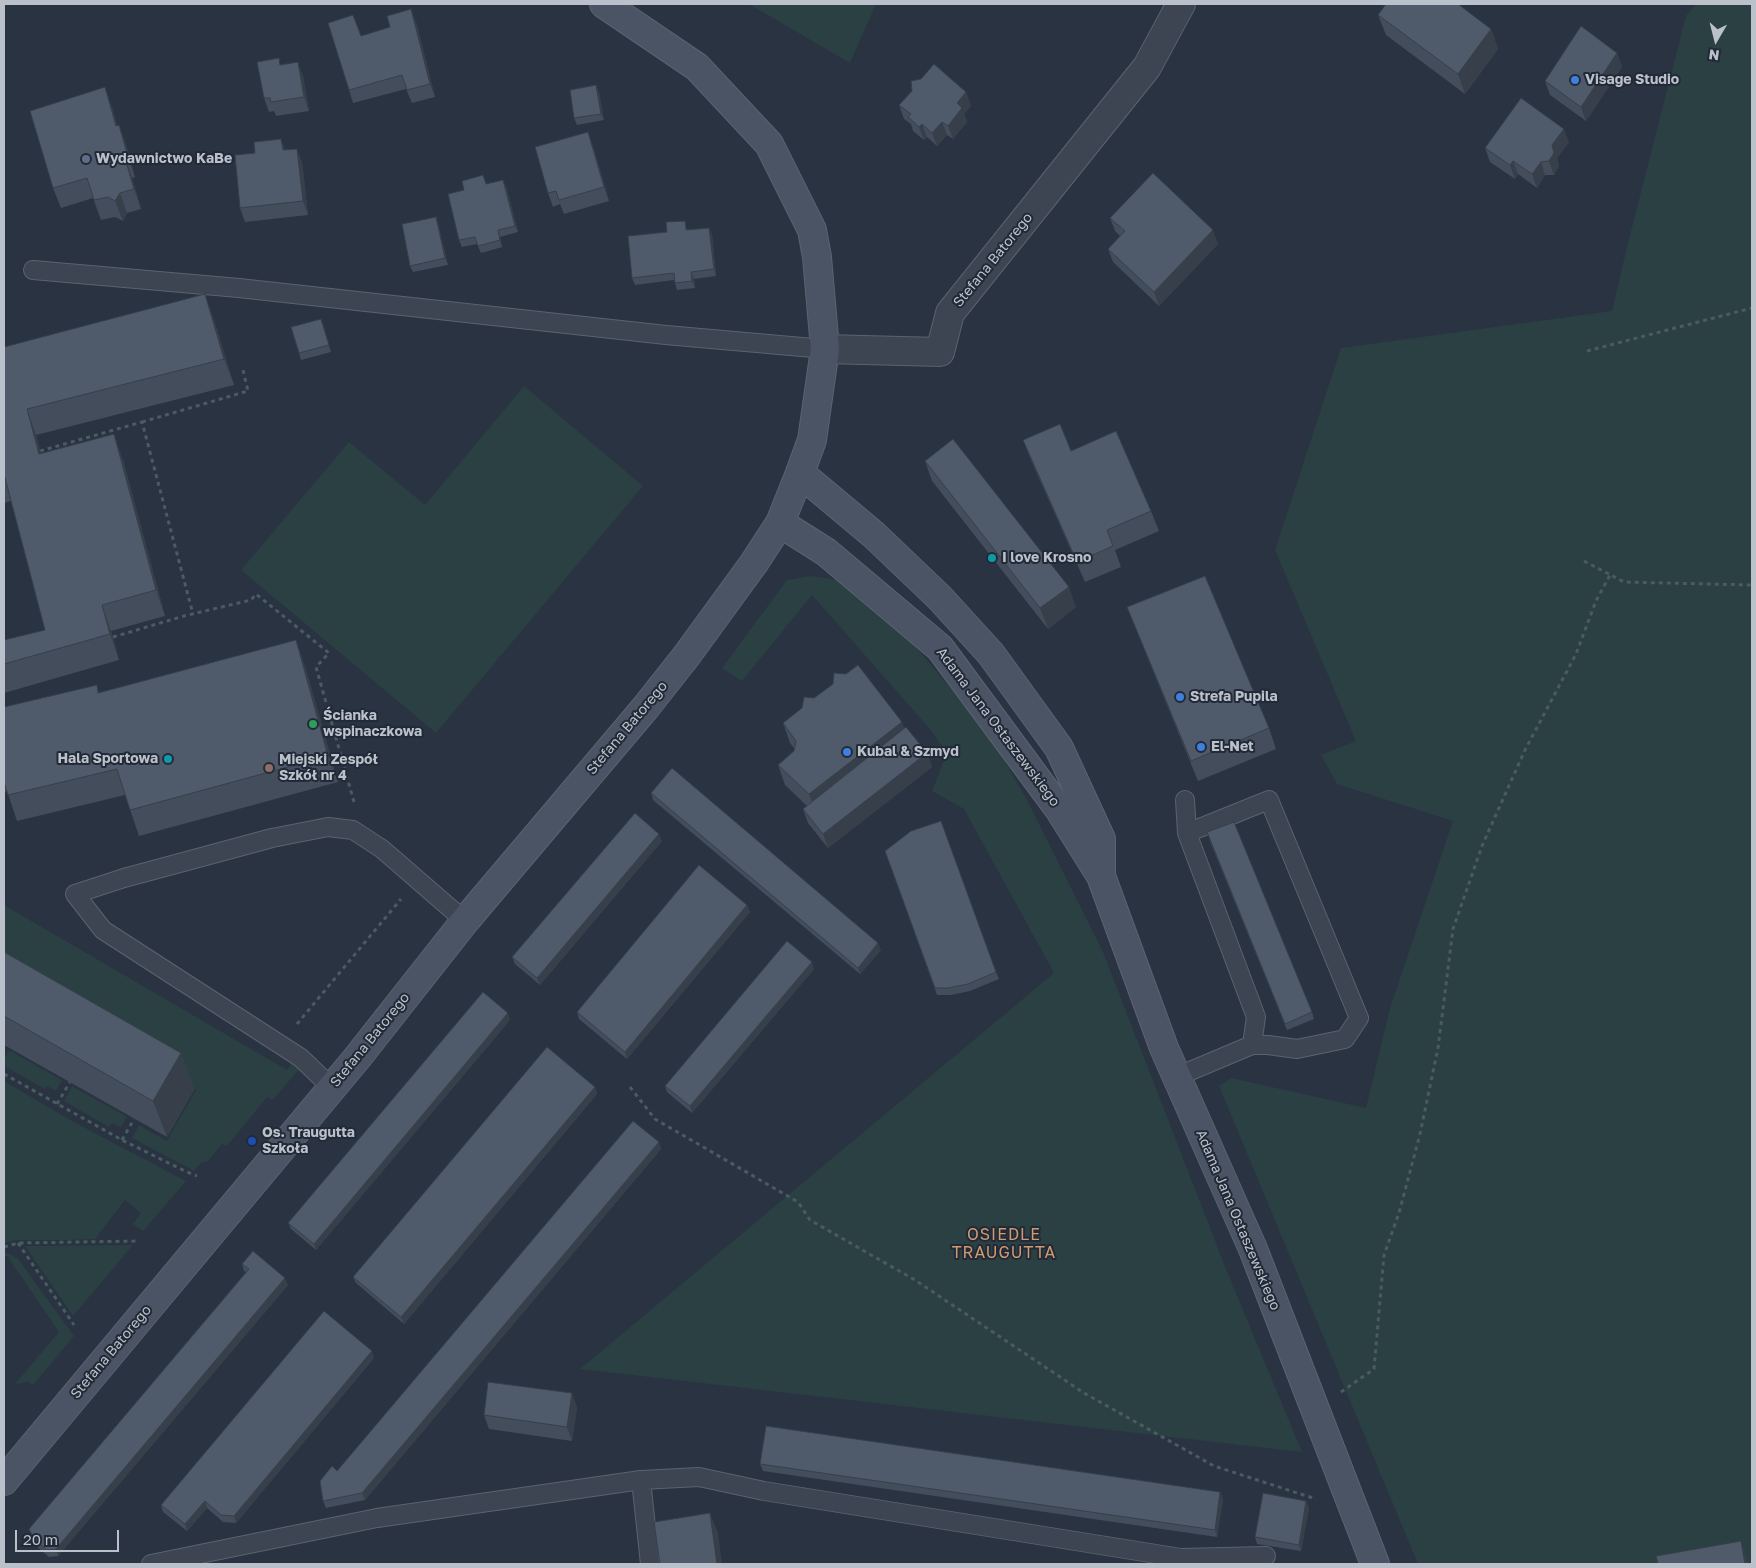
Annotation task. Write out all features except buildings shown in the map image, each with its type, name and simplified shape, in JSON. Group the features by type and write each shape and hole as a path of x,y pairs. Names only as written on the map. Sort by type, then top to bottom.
{"street":[{"path":"604,4 697,66 769,144 812,230 817,257 825,349"},
{"name":"Stefana Batorego","path":"4,1481 357,1058 465,921 646,707 754,563 780,523 812,440 825,349 940,352 950,314 1147,67 1181,4"},
{"name":"Adama Jana Ostaszewskiego","path":"800,473 874,535 927,586 991,654 1059,748 1101,839 1101,876"},
{"name":"Adama Jana Ostaszewskiego","path":"780,523 826,552 940,648 1059,809 1101,876 1164,1048 1253,1249 1375,1564"}],"lane":[{"path":"33,270 239,288 656,334 825,349"},
{"path":"1185,800 1187,833 1256,1017 1252,1045"},
{"path":"1176,1077 1252,1045 1268,1044 1297,1049 1345,1039 1359,1018 1269,800 1187,833"},
{"path":"331,1087 301,1058 103,930 75,894 124,878 272,838 328,827 353,830 382,849 465,921"},
{"path":"151,1564 376,1518 641,1480 699,1477 764,1491 1181,1558 1266,1556"},
{"path":"641,1480 650,1564"}],"path":[{"path":"1587,351 1752,308"},
{"path":"40,451 248,392 242,366"},
{"path":"142,422 193,614"},
{"path":"1584,561 1624,582 1752,585"},
{"path":"1339,1393 1374,1369 1384,1255 1398,1213 1424,1115 1438,1048 1453,929 1482,846 1525,750 1576,654 1596,601 1610,575"},
{"path":"112,637 251,600 256,594 329,653 316,667 356,807"},
{"path":"303,1028 296,1023 417,880"},
{"path":"4,1074 122,1140 198,1176"},
{"path":"57,1104 70,1082"},
{"path":"630,1087 655,1119 798,1202 810,1220 915,1280 1084,1393 1214,1466 1317,1500"},
{"path":"122,1140 134,1119"},
{"path":"4,1247 18,1243 139,1241"},
{"path":"18,1243 74,1325"}],"green space":[{"path":"749,4 876,4 850,63"},
{"path":"1696,4 1752,4 1752,1564 1418,1564 1219,1086 1231,1078 1366,1108 1390,1008 1453,821 1337,784 1321,755 1356,741 1275,550 1341,348 1612,311 1686,16"},
{"path":"524,386 643,486 436,733 241,570 349,442 425,505"},
{"path":"810,576 833,579 853,588 897,625 988,732 1028,802 1103,952 1226,1269 1302,1452 580,1369 1054,973 964,809 932,791 947,753 929,728 812,595 742,681 722,668 787,580"},
{"path":"4,905 287,1070 293,1061 300,1068 273,1100 267,1097 227,1146 222,1144 207,1162 202,1162 194,1171 132,1138 139,1125 167,1141 196,1090 4,978"},
{"path":"9,1050 62,1080 56,1091 47,1086 45,1089 4,1066 4,1060"},
{"path":"4,1081 72,1121 186,1181 143,1231 133,1224 141,1213 125,1200 95,1239 15,1240 4,1243"},
{"path":"72,1086 127,1117 121,1127 112,1123 109,1127 64,1101"},
{"path":"133,1245 73,1316 25,1246"},
{"path":"6,1252 18,1259 74,1336 33,1385 28,1382 15,1384 59,1332 7,1256 4,1256"}],"place":[{"name":"Visage Studio","path":"1575,80"},
{"name":"Wydawnictwo KaBe","path":"86,159"},
{"name":"I love Krosno","path":"992,558"},
{"name":"Strefa Pupila","path":"1180,697"},
{"name":"Ścianka wspinaczkowa","path":"313,724"},
{"name":"El-Net","path":"1201,747"},
{"name":"Kubal & Szmyd","path":"847,752"},
{"name":"Hala Sportowa","path":"168,759"},
{"name":"Miejski Zespół Szkół nr 4","path":"269,768"},
{"name":"Os. Traugutta Szkoła","path":"252,1141"}],"district":[{"name":"OSIEDLE TRAUGUTTA","path":"1004,1244"}]}
